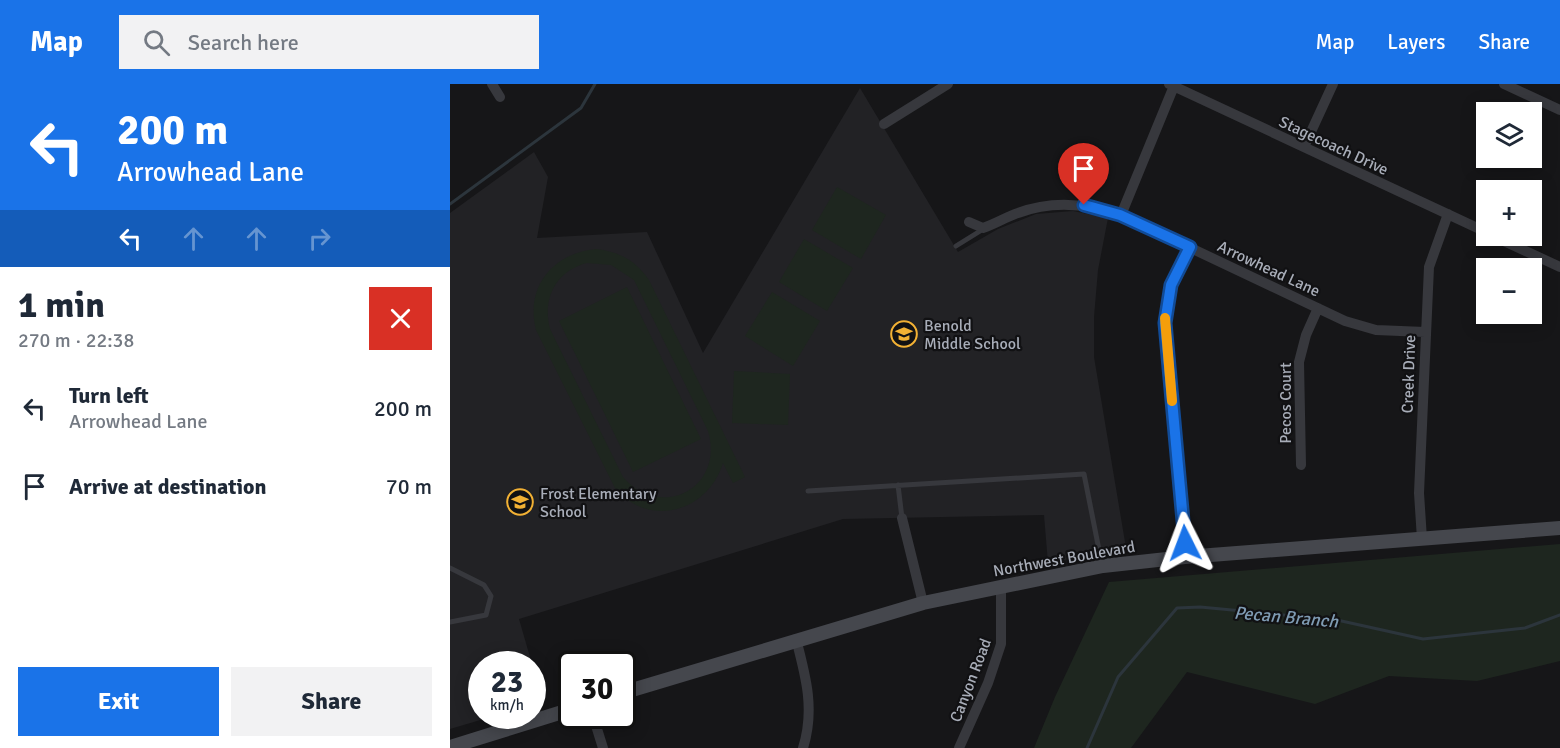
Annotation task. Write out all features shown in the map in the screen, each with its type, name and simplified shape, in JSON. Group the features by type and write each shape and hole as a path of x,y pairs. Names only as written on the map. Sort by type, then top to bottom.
{"street":[{"path":"492,84 500,97"},
{"path":"884,124 948,84"},
{"path":"1304,147 1333,84"},
{"path":"1504,84 1560,110"},
{"path":"1120,215 1172,85"},
{"name":"Stagecoach Drive","path":"1172,85 1476,227"},
{"name":"Arrowhead Lane","path":"986,228 1025,210 1059,204 1084,205 1120,215 1345,321 1376,330 1425,332"},
{"name":"Creek Drive","path":"1422,538 1419,493 1429,267 1448,214"},
{"path":"969,222 978,228 986,228"},
{"path":"1515,246 1560,267"},
{"path":"1185,556 1165,323 1171,285 1190,247"},
{"name":"Pecos Court","path":"1301,465 1299,362 1306,335 1318,308"},
{"path":"902,518 923,603"},
{"name":"Northwest Boulevard","path":"636,689 796,639 923,603 1103,566 1185,556 1560,528"},
{"name":"Canyon Road","path":"959,748 999,655 1003,631 1001,586"},
{"path":"796,639 810,695 809,719 803,748"},
{"path":"450,747 558,713"},
{"path":"597,729 603,748"}],"lane":[{"path":"956,246 986,228"},
{"path":"807,491 1084,474 1103,566"},
{"path":"898,485 902,518"},
{"path":"450,568 484,585 491,596 486,615 450,622"}],"shaded area":[{"name":"Benold Middle School","path":"860,88 958,252 998,229 1036,214 1073,211 1108,218 1098,270 1094,317 1094,357 1126,548 1048,563 1044,515 843,519 519,619 528,651 468,651 468,724 450,729 450,213 534,152 548,177 537,238 647,232 703,353"},
{"path":"837,187 886,215 861,259 812,230"},
{"path":"804,239 853,268 827,311 779,282"},
{"path":"596,249 620,255 638,267 649,280 745,477 733,483 723,463 715,480 705,493 691,503 676,509 660,511 644,508 629,501 615,488 536,330 534,314 539,287 555,265 581,252","holes":["587,263 611,265 634,280 708,431 711,451 707,468 699,482 686,492 671,497 655,496 638,490 623,477 550,329 548,307 554,287 560,279 567,272"]},
{"path":"627,287 701,439 633,472 559,321"},
{"path":"772,292 820,321 793,366 745,336"},
{"path":"734,371 790,374 788,425 732,423"},
{"path":"1560,544 1560,661 1477,681 1389,676 1315,704 1187,672 1131,748 1034,748 1055,697 1109,582"}],"waterway":[{"path":"450,204 581,108 595,84"},
{"name":"Pecan Branch","path":"1087,748 1118,677 1177,608 1200,607 1337,620 1423,639 1525,628 1560,615"}],"slow traffic":[{"path":"1165,318 1172,401"}],"place":[{"name":"Benold Middle School","path":"904,334"},
{"name":"Frost Elementary School","path":"520,502"}],"route":[{"path":"1084,205 1110,211 1190,247 1171,285 1165,309 1165,336 1185,543"}]}
